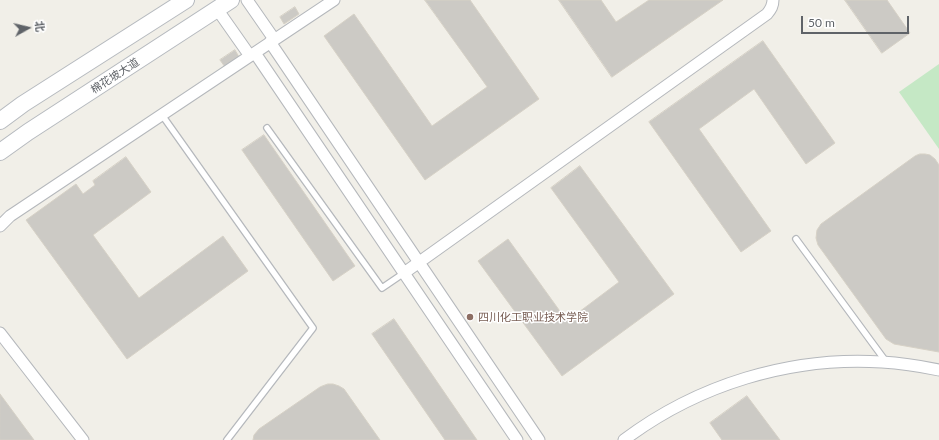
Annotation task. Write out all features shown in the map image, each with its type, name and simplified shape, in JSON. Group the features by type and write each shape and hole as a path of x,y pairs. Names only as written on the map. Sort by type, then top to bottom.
{"main road":[{"path":"0,121 23,104 186,0"},
{"name":"棉花坡大道","path":"0,152 231,0"}],"street":[{"path":"247,0 272,41 539,440"},
{"path":"0,226 10,216 334,0"},
{"path":"404,273 767,14 771,9 773,0"},
{"path":"217,9 252,54 404,273 517,440"},
{"path":"0,333 82,440"},
{"path":"624,440 660,416 685,402 739,380 767,372 796,366 853,362 911,365 939,370"}],"lane":[{"path":"162,115 313,328 227,440"},
{"path":"268,128 382,288 404,273"},
{"path":"796,239 887,363"}],"green space":[{"path":"939,64 939,149 899,92"}],"building":[{"path":"425,0 470,0 539,99 425,180 324,36 354,14 432,126 487,87"},
{"path":"559,0 601,0 616,22 649,0 723,0 612,77"},
{"path":"845,0 887,0 910,33 882,53"},
{"path":"295,7 299,14 284,24 280,17"},
{"path":"763,41 835,143 806,164 754,89 699,129 771,231 741,252 649,122"},
{"path":"235,50 239,57 225,67 220,60"},
{"path":"264,135 355,266 333,281 242,150"},
{"path":"920,154 930,155 939,165 939,352 894,344 886,339 818,245 816,238 817,230 821,224 915,156"},
{"path":"126,157 151,192 93,235 139,298 223,236 248,271 127,359 26,220 76,184 83,194 95,185 93,181"},
{"path":"580,166 674,294 562,376 478,261 508,239 567,321 619,282 551,188"},
{"path":"394,319 477,440 445,440 372,334"},
{"path":"333,384 344,389 380,440 253,440 254,435 259,429 320,387"},
{"path":"0,394 34,440 0,440"},
{"path":"747,396 780,440 722,440 710,423"}],"place":[{"name":"四川化工职业技术学院","path":"470,317"}]}
